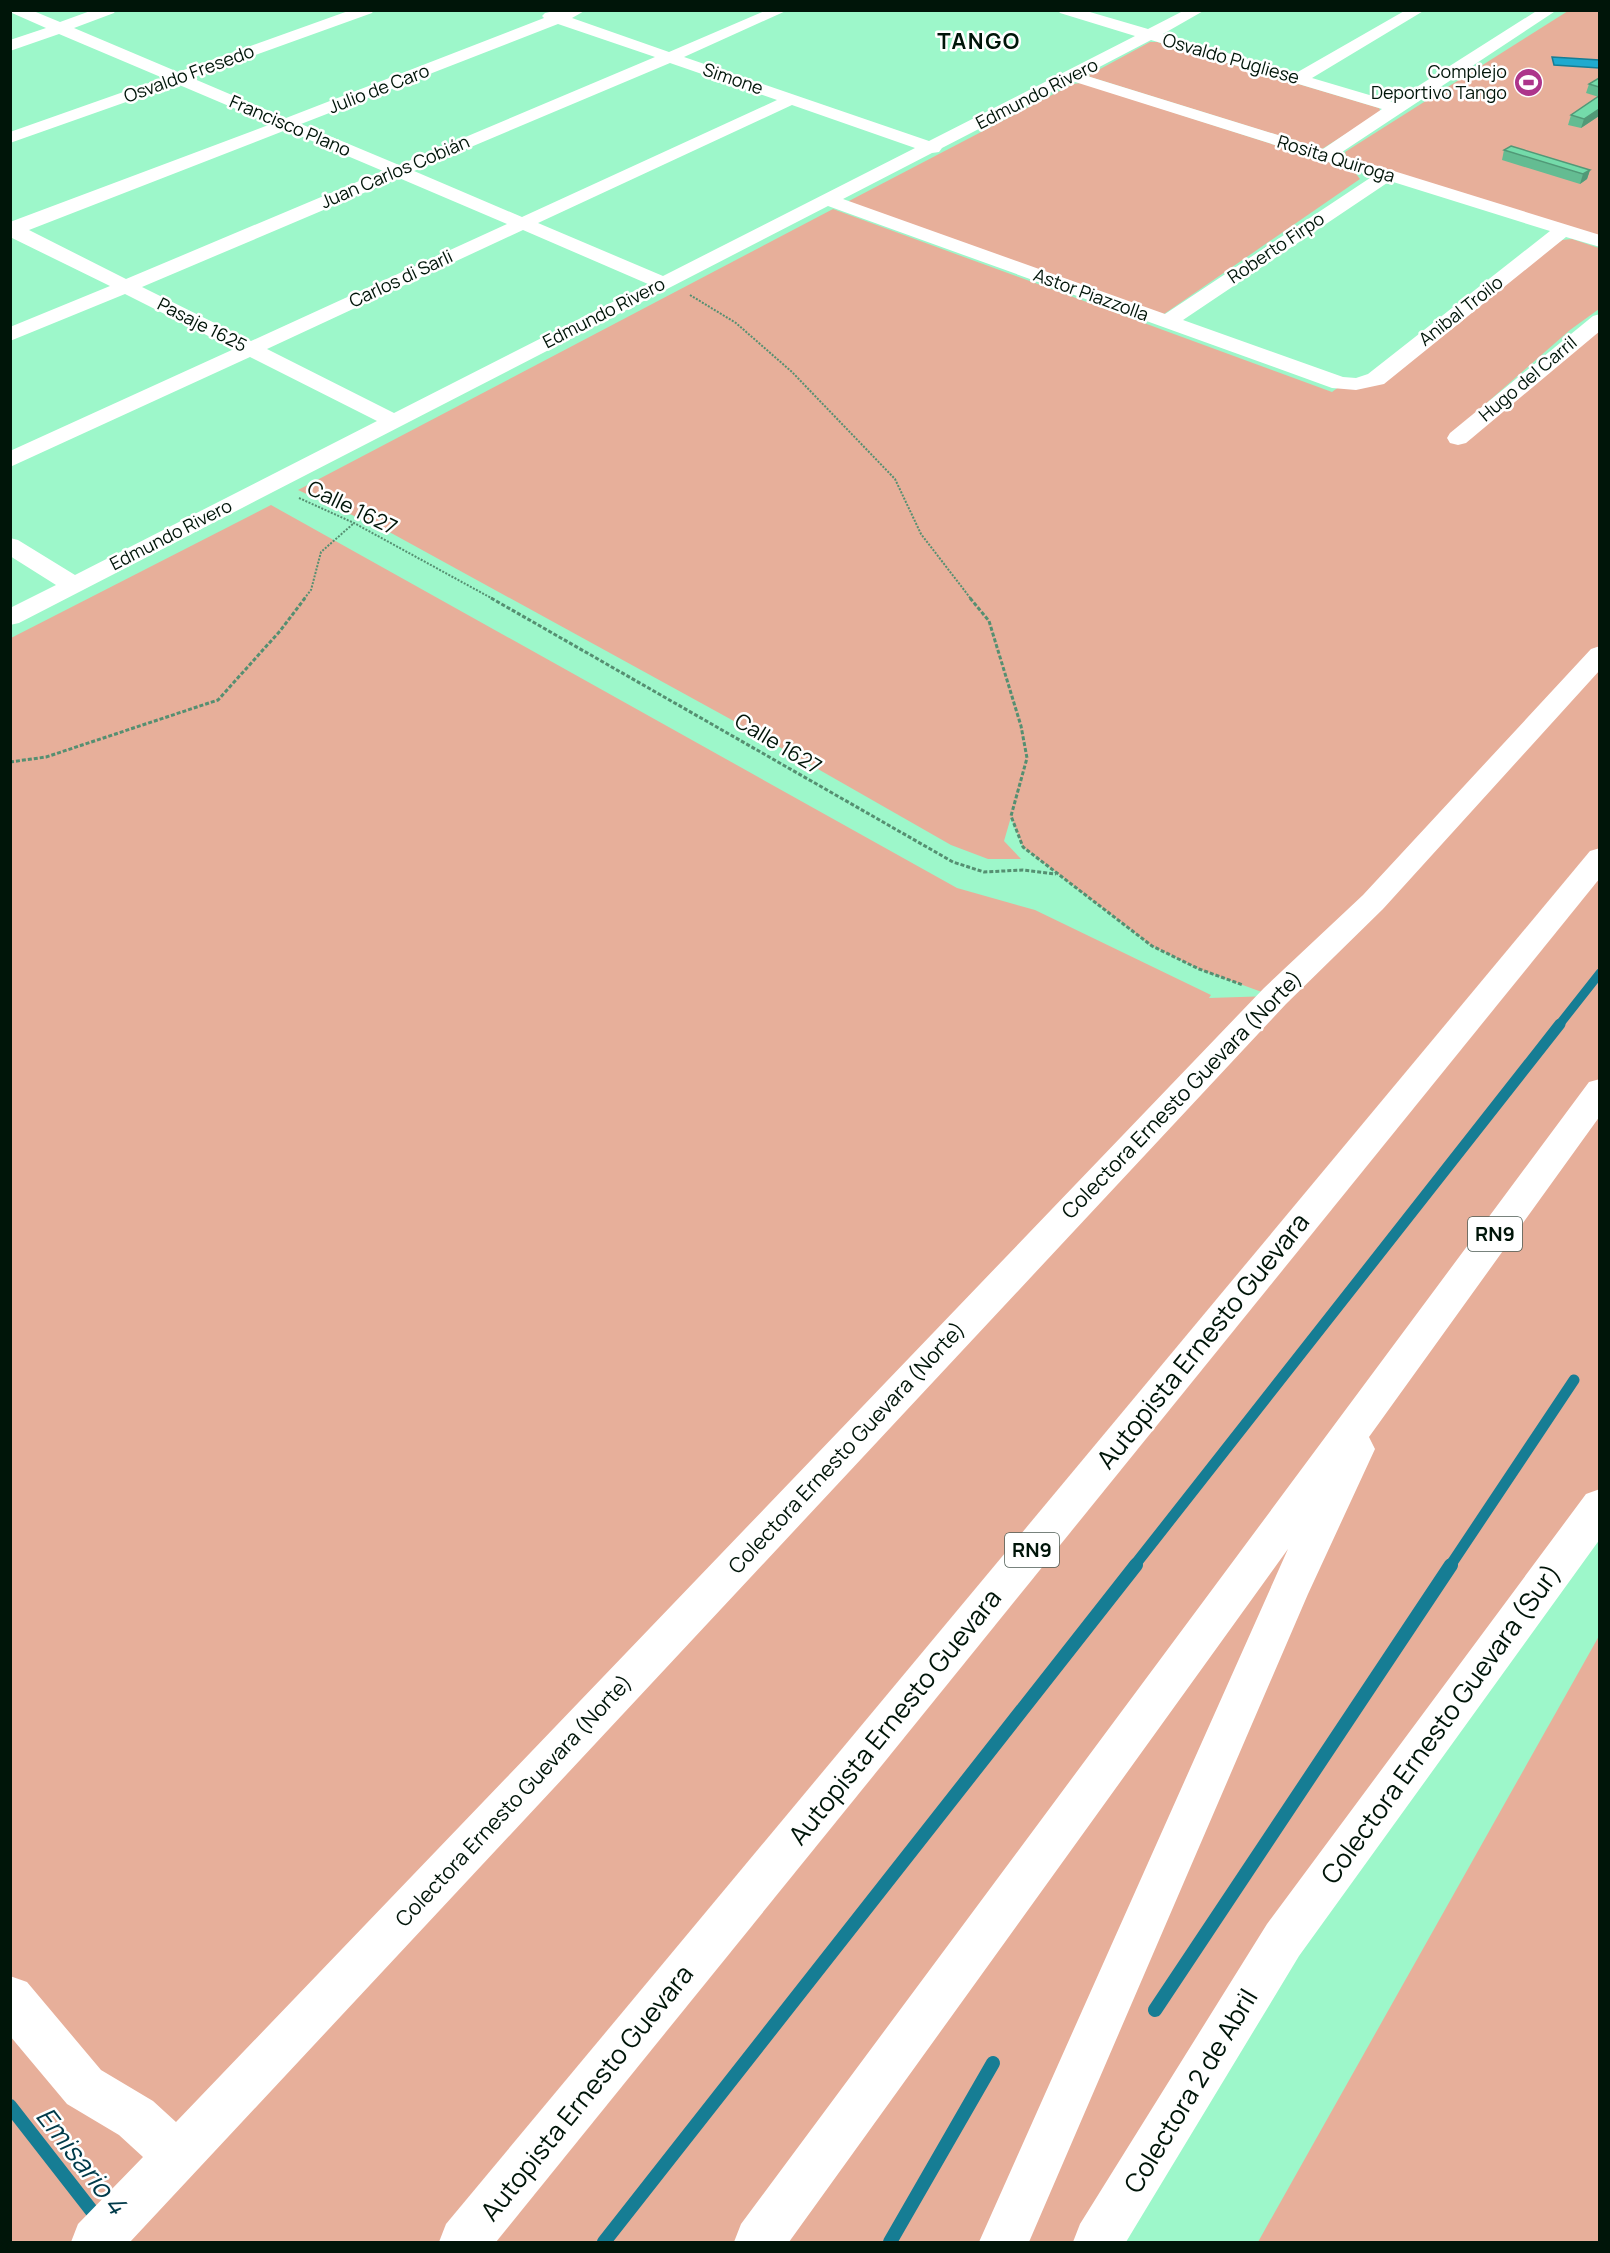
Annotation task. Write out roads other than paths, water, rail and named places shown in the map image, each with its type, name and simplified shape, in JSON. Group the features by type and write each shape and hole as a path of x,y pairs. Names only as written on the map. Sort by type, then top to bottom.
{"main road":[{"name":"Francisco Plano","path":"17,10 287,124 389,175"},
{"path":"10,46 109,10"},
{"name":"Osvaldo Fresedo","path":"10,138 367,10"},
{"name":"Simone","path":"534,10 933,147"},
{"name":"Julio de Caro","path":"12,230 579,10"},
{"name":"Juan Carlos Cobián","path":"10,335 781,10"},
{"name":"Osvaldo Pugliese","path":"1065,10 1397,108"},
{"name":"Edmundo Rivero","path":"10,618 1198,10"},
{"path":"1299,79 1418,10"},
{"path":"1325,155 1550,10"},
{"name":"Francisco Plano","path":"10,24 268,132 389,175 655,287"},
{"name":"Rosita Quiroga","path":"1072,76 1599,241"},
{"name":"Carlos di Sarli","path":"10,460 792,99"},
{"name":"Roberto Firpo","path":"1166,322 1387,175"},
{"name":"Astor Piazzolla","path":"828,200 1330,380 1356,384"},
{"name":"Pasaje 1625","path":"12,230 393,421"},
{"name":"Anibal Troilo","path":"1356,384 1376,379 1563,230"},
{"name":"Hugo del Carril","path":"1458,438 1599,320"},
{"path":"10,544 74,585"},
{"name":"Colectora Ernesto Guevara (Norte)","path":"96,2242 1275,996 1373,902 1599,654"},
{"name":"Autopista Ernesto Guevara","path":"464,2242 1599,858"},
{"name":"RN9","path":"759,2242 1599,1091"},
{"path":"1004,2242 1292,1584 1391,1377"},
{"name":"Colectora Ernesto Guevara (Sur)","path":"1283,1940 1599,1507"},
{"name":"Colectora 2 de Abril","path":"1098,2242 1283,1940"},
{"path":"10,1999 84,2087 136,2118 178,2156"}],"water":[{"path":"1552,57 1599,60 1599,68 1554,65"}],"waterway":[{"path":"1559,1025 1600,973"},
{"path":"1134,1566 1560,1024"},
{"path":"1450,1566 1574,1380"},
{"path":"604,2242 1136,1565"},
{"path":"1155,2010 1451,1565"},
{"path":"890,2242 993,2063"},
{"name":"Emisario 4","path":"10,2106 116,2242"}],"place":[{"name":"Complejo Deportivo Tango","path":"1528,82"}],"district":[{"name":"TANGO","path":"979,41"}]}
